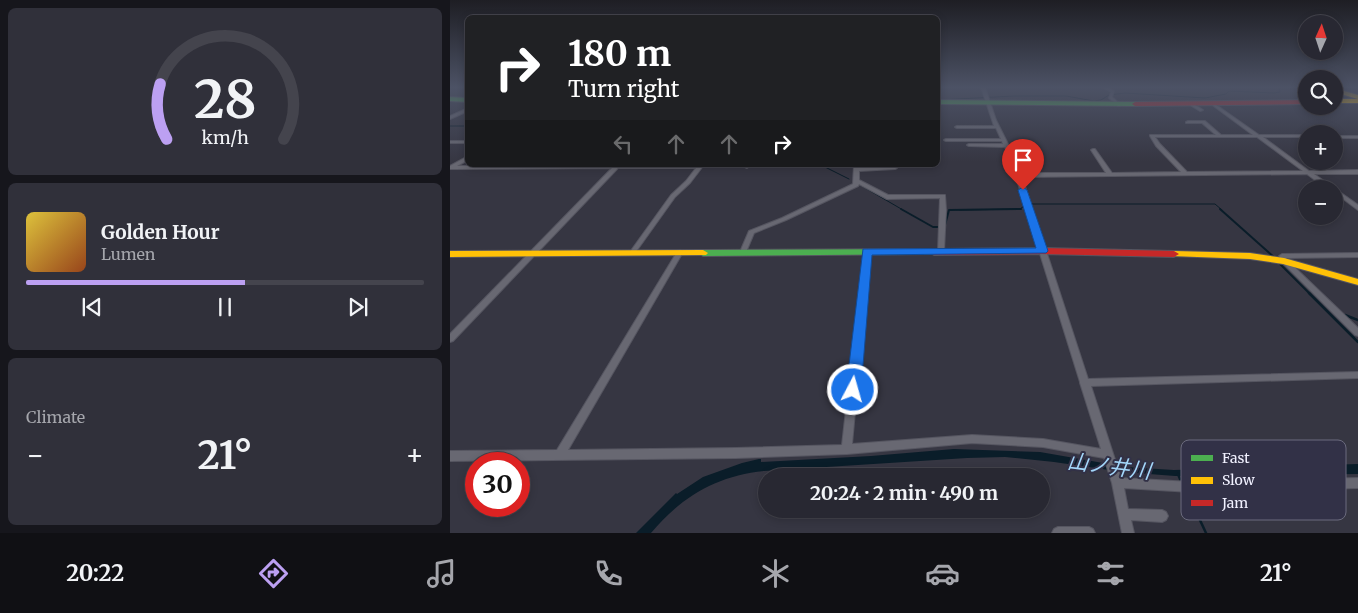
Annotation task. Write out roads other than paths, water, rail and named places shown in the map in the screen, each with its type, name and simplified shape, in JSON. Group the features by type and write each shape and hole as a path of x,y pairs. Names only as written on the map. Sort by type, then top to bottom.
{"street":[{"path":"450,118 462,112"},
{"path":"991,112 1018,175 1106,454 1117,483 1128,533"},
{"path":"1224,112 1319,180"},
{"path":"1188,122 1203,122 1220,136"},
{"path":"957,126 997,127"},
{"path":"1185,173 1158,145 1152,136 1298,136"},
{"path":"1343,136 1358,137"},
{"path":"950,139 978,138 1003,140"},
{"path":"450,142 465,142"},
{"path":"970,145 1006,146"},
{"path":"1093,150 1110,174"},
{"path":"451,168 465,159"},
{"path":"451,168 534,167"},
{"path":"450,339 617,167"},
{"path":"633,252 673,196 688,182 699,167"},
{"path":"743,252 751,232 784,219 856,185 857,167 895,167"},
{"path":"1018,175 1358,172"},
{"path":"857,180 887,197 944,193 944,214 941,223 942,251"},
{"path":"1343,197 1358,208"},
{"path":"450,254 535,252 1042,251 1250,256 1284,261 1358,282"},
{"path":"560,455 680,252"},
{"path":"848,449 867,252"},
{"path":"1358,255 1282,256 1284,261 1358,333"},
{"path":"1084,383 1358,376"},
{"path":"450,456 736,453 848,449 972,439 1043,443 1106,454"},
{"path":"1117,483 1181,486"},
{"path":"1124,514 1162,516"},
{"path":"1058,533 1089,533"}],"water":[{"name":"山ノ井川","path":"954,449 1040,452 1126,467 1181,470 1181,476 1123,472 1005,457 811,468 758,468 758,472 716,483 688,498 675,508 651,533 636,533 676,493 703,477 742,463 759,459 761,459 761,462"},
{"path":"1346,464 1358,464 1358,474 1346,474"}],"waterway":[{"path":"450,126 465,126"},
{"path":"825,167 849,179"},
{"path":"860,185 903,210"},
{"path":"1031,204 1215,204 1222,210"},
{"path":"1014,209 1020,209 1024,206"},
{"path":"901,209 933,227 939,227"},
{"path":"945,225 949,210 1014,209"},
{"path":"959,210 1014,209"},
{"path":"1014,209 1021,209"},
{"path":"1220,209 1275,258"},
{"path":"1280,264 1358,342"},
{"path":"1345,315 1358,320"},
{"path":"1178,474 1181,482"},
{"path":"1200,520 1206,533"}]}
